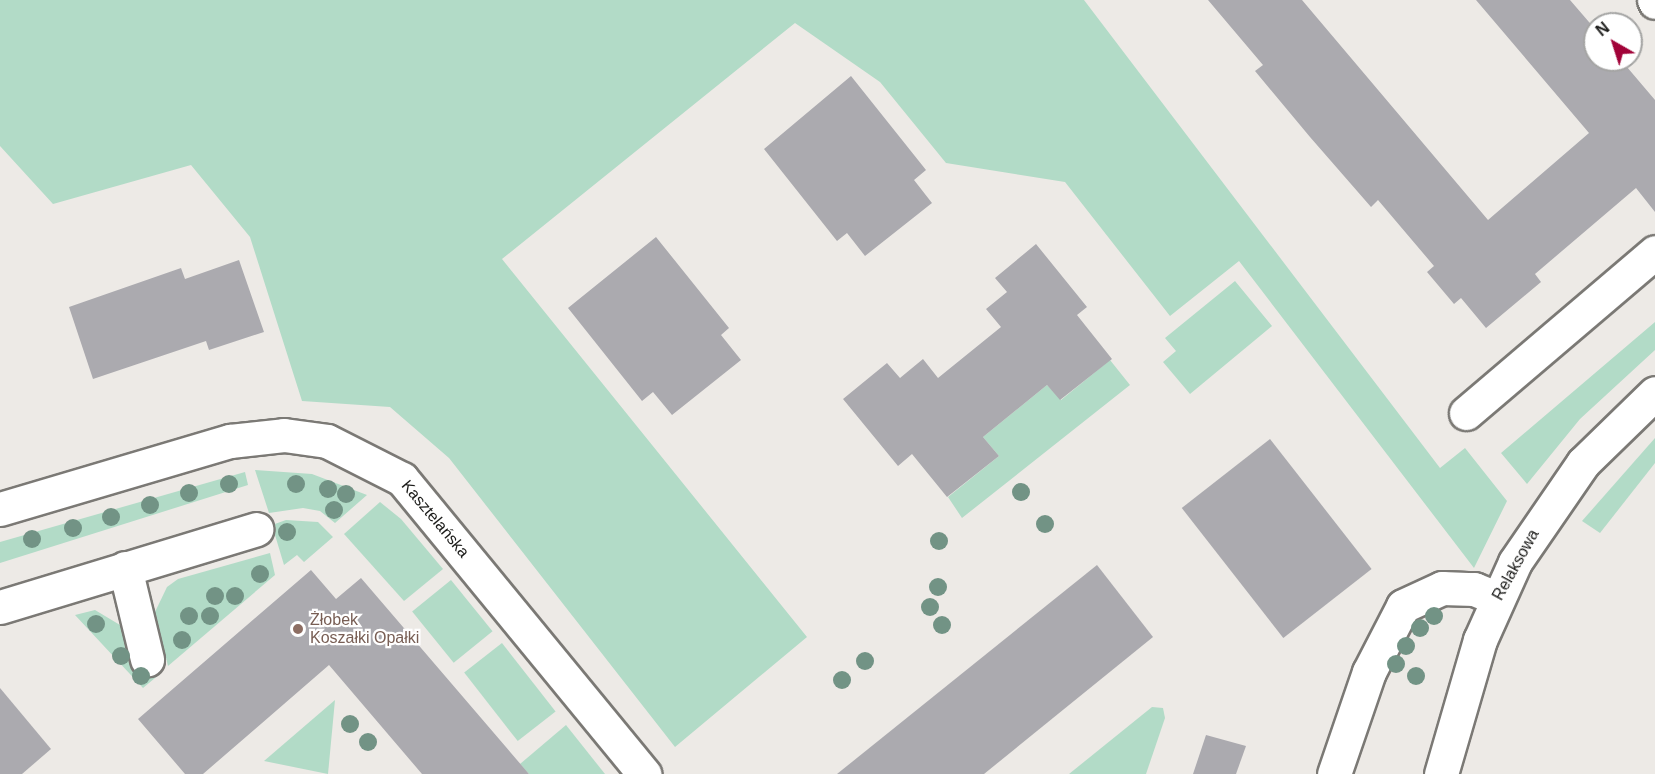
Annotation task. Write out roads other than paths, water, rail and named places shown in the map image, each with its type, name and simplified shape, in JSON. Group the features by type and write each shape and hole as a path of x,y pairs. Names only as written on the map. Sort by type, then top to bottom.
{"street":[{"path":"1466,413 1655,252"},
{"name":"Relaksowa","path":"1441,774 1496,598 1543,518 1583,463 1655,393"},
{"name":"Kasztelańska","path":"0,509 230,441 284,435 327,441 402,478 644,774"},
{"path":"0,607 256,529"},
{"path":"125,568 147,659"},
{"path":"1334,774 1369,672 1403,606 1442,588 1474,589 1496,598"}],"place":[{"name":"Żłobek Koszałki Opałki","path":"298,629"}]}
